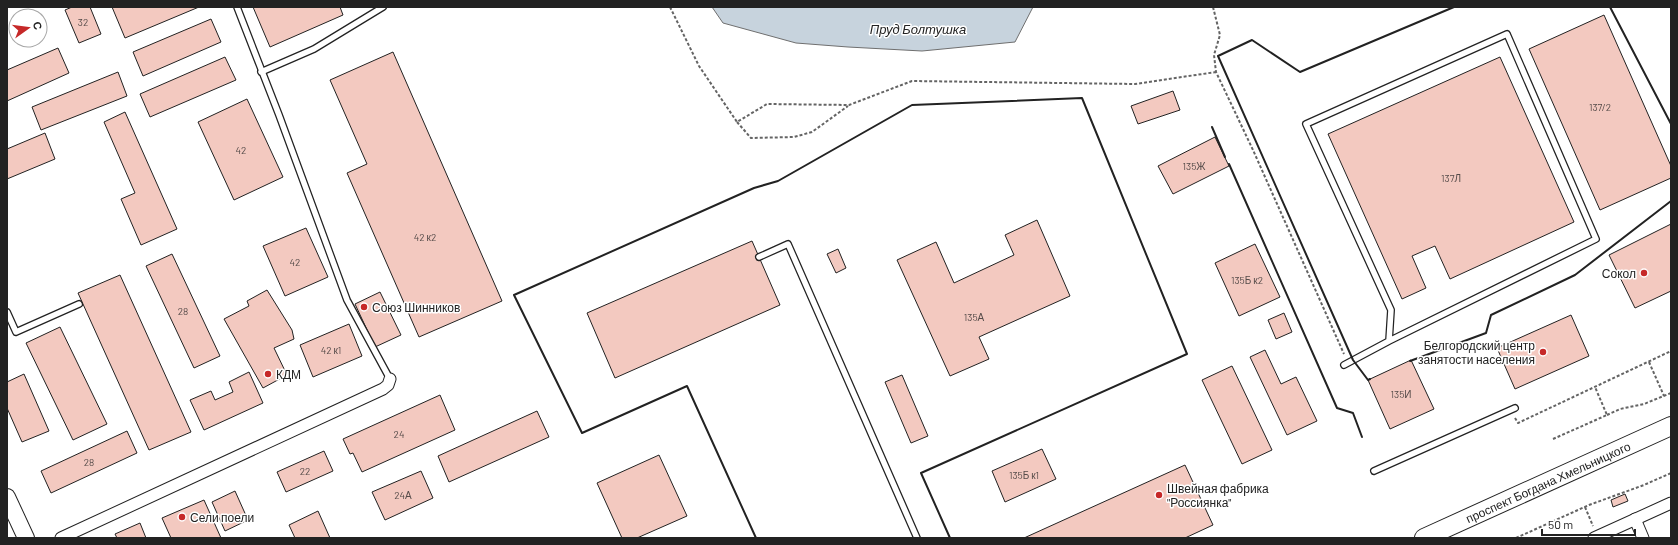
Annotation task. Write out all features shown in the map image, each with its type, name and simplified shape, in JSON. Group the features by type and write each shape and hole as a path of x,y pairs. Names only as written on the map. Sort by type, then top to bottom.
{"main road":[{"name":"проспект Богдана Хмельницкого","path":"1424,538 1671,426"},
{"path":"7,497 26,538"}],"street":[{"path":"61,538 383,389 388,385 390,379"},
{"path":"1596,537 1671,503"},
{"path":"1635,520 1643,538"}],"lane":[{"path":"237,7 279,115 347,300 390,379"},
{"path":"261,72 314,49 383,7"},
{"path":"1346,364 1389,341 1596,239 1507,34 1306,124 1391,310 1389,341"},
{"path":"759,257 788,244 917,538"},
{"path":"7,312 16,332 79,304"},
{"path":"1374,471 1513,409"}],"path":[{"path":"670,7 699,66 737,122 750,138 794,137 812,132 849,105 912,82 1135,84 1216,72"},
{"path":"1213,7 1220,34 1214,55 1216,72 1253,150 1346,364"},
{"path":"737,122 767,104 849,105"},
{"path":"1513,409 1518,423 1671,351"},
{"path":"1649,362 1664,396"},
{"path":"1595,387 1607,415"},
{"path":"1553,439 1620,409 1644,404 1671,394"},
{"path":"1516,538 1585,507 1644,485 1671,473"},
{"path":"1585,507 1596,537"}],"water":[{"name":"Пруд Болтушка","path":"712,7 1033,7 1015,42 922,51 796,43 723,23"}],"building":[{"path":"72,7 90,7 101,34 79,43 65,10"},
{"path":"112,7 199,7 125,38"},
{"path":"253,7 340,7 343,15 270,47"},
{"path":"1604,15 1671,166 1671,178 1600,210 1529,49"},
{"path":"211,19 221,42 143,76 133,52"},
{"path":"58,48 69,73 7,101 7,70"},
{"path":"393,52 502,301 419,337 347,173 367,164 330,80"},
{"path":"225,57 236,80 150,117 140,94"},
{"path":"1500,57 1574,222 1450,279 1435,246 1412,256 1426,288 1402,299 1328,134"},
{"path":"118,72 127,96 41,130 32,107"},
{"path":"1173,91 1180,110 1138,124 1131,106"},
{"path":"247,99 283,177 234,200 198,122"},
{"path":"125,112 177,229 141,245 121,199 135,193 104,122"},
{"path":"45,133 55,159 7,179 7,149"},
{"path":"1215,137 1229,166 1173,194 1158,166"},
{"path":"1037,220 1070,296 979,337 989,359 950,376 897,260 936,242 954,283 1014,255 1005,235"},
{"name":"Сокол","path":"1671,224 1671,291 1635,308 1609,255"},
{"path":"306,228 328,277 285,296 263,246"},
{"path":"752,241 780,305 615,378 587,313"},
{"path":"1255,244 1280,297 1239,316 1215,263"},
{"path":"838,249 846,268 836,273 827,254"},
{"path":"172,254 220,356 194,368 146,266"},
{"path":"120,275 191,432 149,450 78,293"},
{"path":"267,290 292,330 294,339 274,348 287,375 263,388 224,319 249,306 247,301"},
{"path":"380,292 401,335 375,347 355,304"},
{"path":"1284,313 1292,332 1276,339 1268,320"},
{"name":"Белгородский центр занятости населения","path":"1571,315 1589,356 1515,389 1497,348"},
{"path":"349,324 362,356 313,377 300,345"},
{"path":"60,327 107,424 73,440 26,343"},
{"path":"1265,350 1281,384 1296,377 1317,421 1287,435 1250,357"},
{"path":"1411,360 1434,409 1390,429 1368,380"},
{"path":"1232,366 1272,450 1242,464 1202,380"},
{"path":"249,372 263,403 204,430 190,400 211,391 215,400 233,392 229,382"},
{"path":"24,374 49,431 22,442 7,408 7,382"},
{"path":"902,375 928,436 911,443 885,382"},
{"path":"440,395 455,430 362,472 353,453 350,454 343,439"},
{"path":"537,411 549,437 449,482 438,456"},
{"path":"127,431 137,453 51,493 41,471"},
{"path":"1042,449 1056,479 1005,502 992,471"},
{"path":"324,451 333,471 286,492 277,472"},
{"path":"659,455 687,516 637,538 622,538 597,483"},
{"name":"Швейная фабрика \"Россиянка\"","path":"1185,465 1213,525 1185,538 1024,538"},
{"path":"421,471 433,498 385,520 372,492"},
{"path":"235,491 248,520 225,531 212,502"},
{"path":"1625,494 1628,501 1613,507 1611,500"},
{"path":"204,500 221,538 171,538 162,518"},
{"path":"318,511 330,538 295,538 289,525"},
{"path":"140,523 146,538 117,538 115,534"}],"wall":[{"path":"1370,379 1368,380 1353,360 1218,56 1252,40 1300,72 1454,7"},
{"path":"1610,7 1671,124"},
{"path":"756,538 687,386 582,433 514,295 754,188 778,181 912,105 1082,98 1187,354 921,473 950,538"},
{"path":"1212,127 1225,157"},
{"path":"1229,164 1337,408 1353,413 1362,437"},
{"path":"1410,361 1486,333 1491,315 1575,275 1671,201"}],"place":[{"name":"Сокол","path":"1644,273"},
{"name":"Союз Шинников","path":"364,307"},
{"name":"Белгородский центр занятости населения","path":"1543,352"},
{"name":"КДМ","path":"268,374"},
{"name":"Швейная фабрика \"Россиянка\"","path":"1159,495"},
{"name":"Сели поели","path":"182,517"}]}
